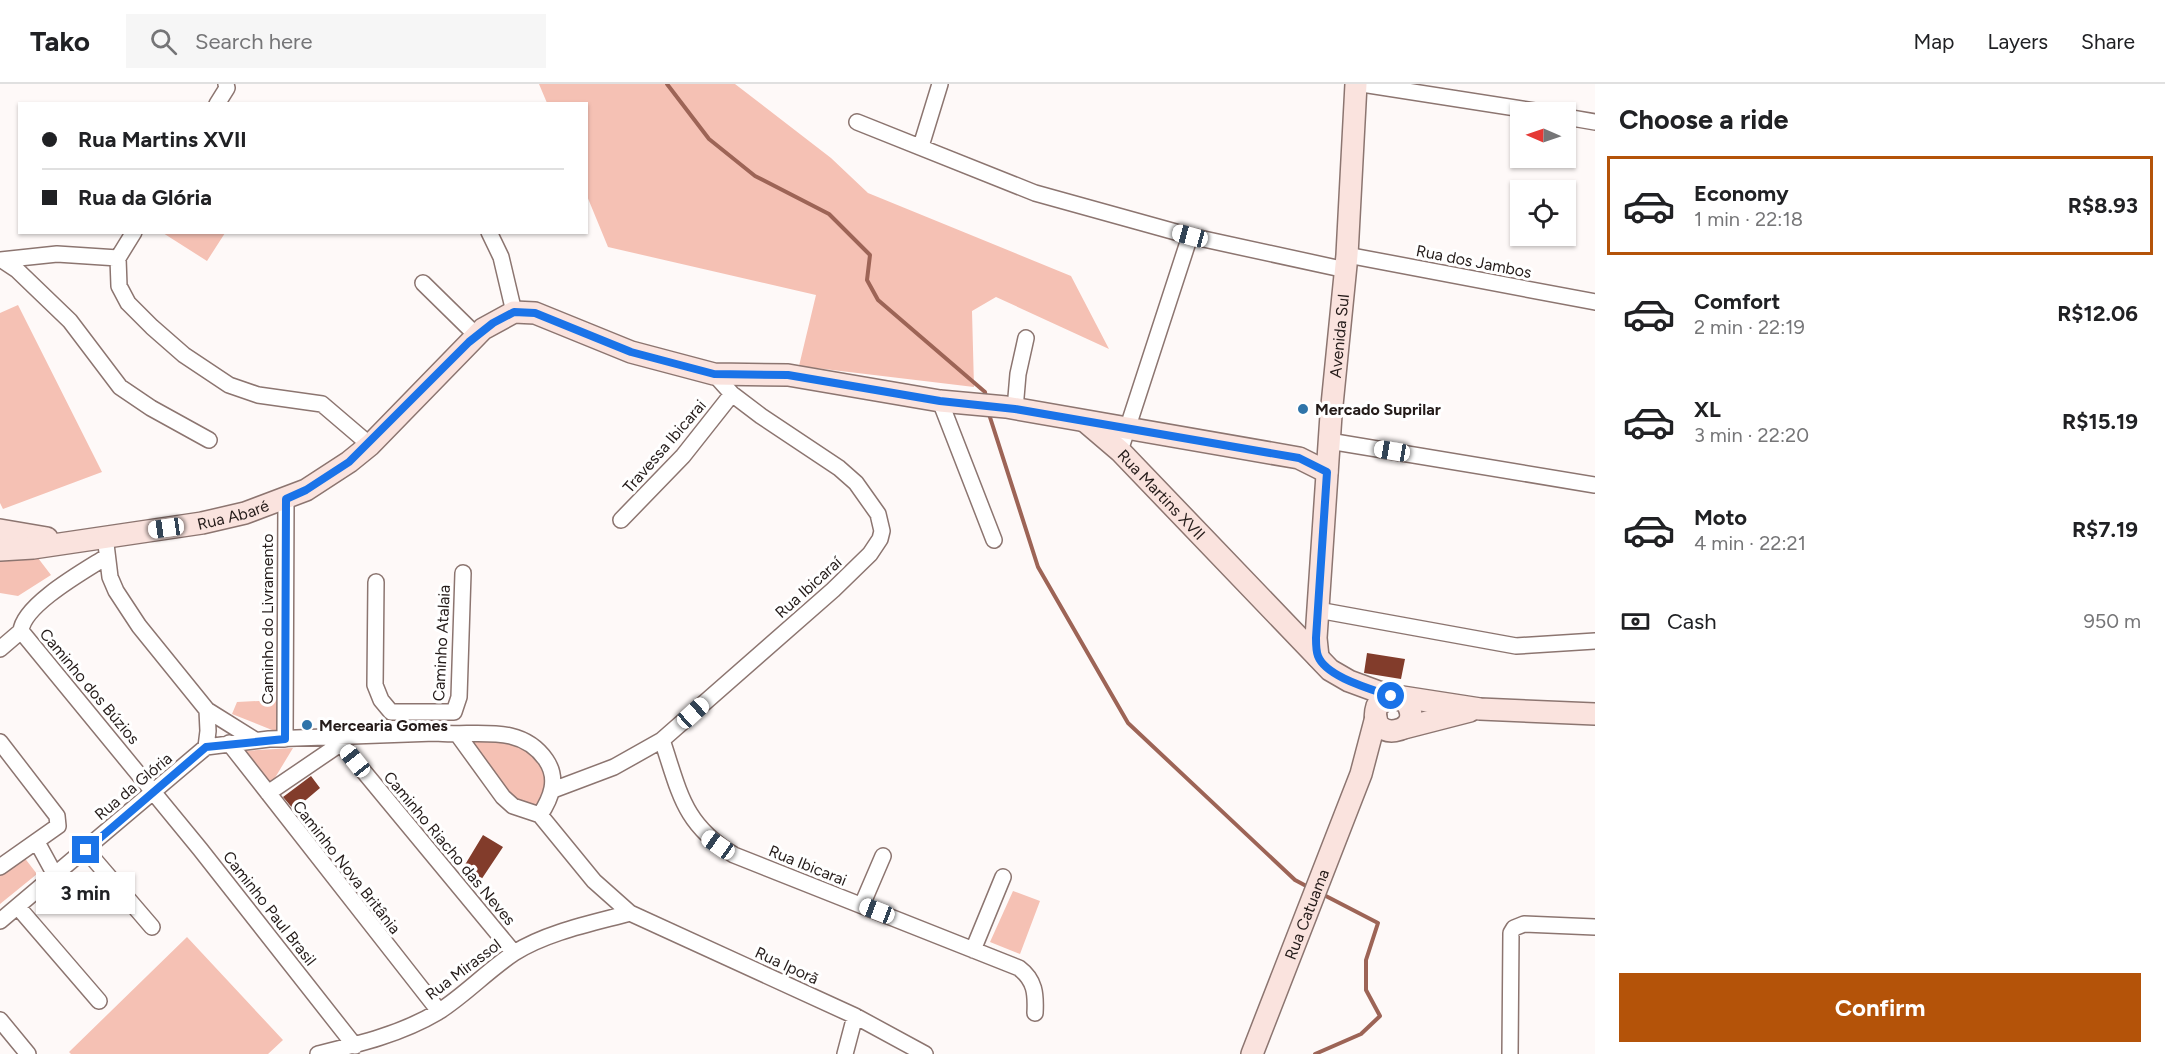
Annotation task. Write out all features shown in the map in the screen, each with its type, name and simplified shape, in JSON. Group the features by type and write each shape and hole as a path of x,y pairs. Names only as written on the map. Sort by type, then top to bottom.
{"street":[{"path":"921,146 940,84"},
{"name":"Avenida Sul","path":"1318,657 1318,610 1328,455 1346,262 1356,84"},
{"path":"1362,84 1510,107"},
{"path":"218,102 226,86"},
{"path":"1576,119 1595,122"},
{"name":"Rua dos Jambos","path":"857,122 1035,193 1190,236 1595,302"},
{"path":"133,234 118,258 119,286 128,303 184,355 244,391 322,404 370,445"},
{"path":"490,234 501,257 514,312 535,313 631,352 714,374"},
{"path":"1120,451 1190,236"},
{"path":"1,260 79,254 118,258"},
{"path":"1,260 17,270 70,321 120,387 209,440"},
{"path":"423,283 477,336"},
{"name":"Rua Abaré","path":"0,550 33,548 202,523 245,513 286,499 335,472 370,445 477,336 493,323 514,312"},
{"path":"1010,408 1026,338"},
{"name":"Rua Ibicaraí","path":"553,790 614,767 662,740 860,565 876,546 882,531 874,506 856,483 839,468 732,394 714,374"},
{"name":"Rua Martins XVII","path":"714,374 788,375 940,401 1010,408 1085,422 1120,451 1330,670 1384,705"},
{"name":"Travessa Ibicarai","path":"621,520 683,456 732,394"},
{"path":"940,401 994,540"},
{"path":"1085,422 1299,458 1328,455 1595,485"},
{"name":"Caminho do Livramento","path":"285,739 286,499"},
{"name":"Rua Abaré","path":"0,530 69,541"},
{"path":"105,536 110,577 127,608 207,710 255,740"},
{"path":"0,649 21,632 23,620 35,607 106,557"},
{"name":"Caminho Atalaia","path":"416,711 454,712 457,707 463,573"},
{"path":"376,582 375,672 377,694 388,711 416,711 417,734"},
{"path":"1318,610 1516,646 1595,641"},
{"name":"Caminho dos Búzios","path":"21,632 154,792"},
{"path":"1384,705 1406,702 1410,718 1401,729"},
{"path":"1384,705 1377,722 1386,730 1401,729 1479,709"},
{"path":"1384,705 1595,714"},
{"name":"Rua Catuama","path":"1252,1054 1360,774 1384,705"},
{"path":"207,710 206,747 255,740 338,741 417,734 500,734 527,741 548,763 553,790 540,815 513,806 502,797 458,735"},
{"name":"Rua Catuama","path":"1360,774 1401,729"},
{"name":"Rua Ibicarai","path":"662,740 687,811 708,838 734,855 1019,968 1028,975 1035,993 1035,1013"},
{"path":"268,793 338,741"},
{"name":"Caminho Riacho das Neves","path":"338,741 514,953"},
{"path":"0,742 57,816 58,826 0,867"},
{"name":"Caminho Nova Britânia","path":"229,743 439,1011"},
{"name":"Rua da Glória","path":"0,921 206,747"},
{"name":"Caminho Paul Brasil","path":"154,792 355,1046"},
{"name":"Rua Iporã","path":"540,815 594,881 630,913 855,1016 926,1054"},
{"path":"37,842 55,875"},
{"path":"86,850 152,927"},
{"path":"862,905 883,856"},
{"path":"973,950 1003,877"},
{"path":"18,907 99,1000"},
{"name":"Rua Mirassol","path":"318,1054 355,1046 421,1021 477,985 514,953 544,939 630,913"},
{"path":"1510,1054 1511,933 1517,926 1524,924 1595,927"},
{"path":"845,1054 855,1016"},
{"path":"0,1020 28,1054"}],"shaded area":[{"path":"539,84 735,84 831,158 868,193 1071,276 1109,349 996,297 972,311 974,387 799,366 816,295 608,247 588,198 588,102 547,102"},
{"path":"165,234 224,234 207,261"},
{"path":"18,305 102,472 3,509 0,503 0,313"},
{"path":"38,558 51,575 18,596 0,593 0,561"},
{"path":"279,700 277,732 232,714 237,702"},
{"path":"454,733 514,737 537,757 558,794 538,806 514,805"},
{"path":"293,748 270,786 243,751"},
{"path":"20,852 37,874 0,904 0,869"},
{"path":"1013,891 1040,901 1020,954 990,942"},
{"path":"187,937 283,1040 268,1054 71,1054 69,1052"}],"building":[{"path":"1367,653 1405,659 1401,679 1364,673"},
{"path":"311,776 320,788 294,810 283,797"},
{"path":"483,835 503,847 477,886 460,873"}],"waterway":[{"path":"667,84 709,139 755,176 829,214 870,255 867,280 878,300 985,392 986,398"},
{"path":"988,411 1038,567 1128,723 1295,880 1310,888"},
{"path":"1315,1054 1361,1034 1380,1016 1366,990 1366,960 1378,923 1322,894"}],"place":[{"name":"Mercado Suprilar","path":"1303,409"},
{"name":"Mercearia Gomes","path":"307,725"}],"route":[{"path":"86,850 206,747 255,740 285,739 286,499 335,472 370,445 469,342 493,323 514,312 535,313 631,352 714,374 788,375 940,401 1015,409 1299,458 1327,472 1316,638 1318,657 1330,670 1348,681 1391,696"}]}
